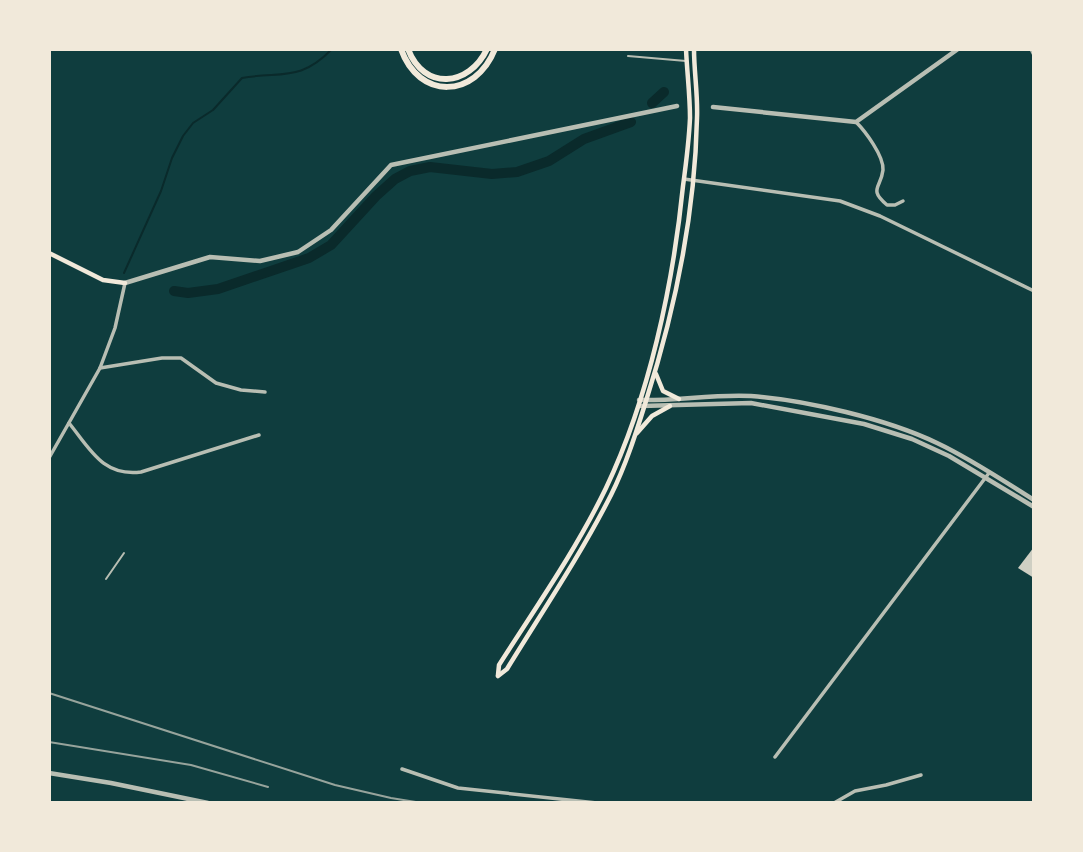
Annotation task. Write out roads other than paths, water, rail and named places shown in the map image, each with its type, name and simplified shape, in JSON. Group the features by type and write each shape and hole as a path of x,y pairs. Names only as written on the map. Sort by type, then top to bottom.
{"highway":[{"path":"401,49 414,73 428,82 451,87 465,84 475,78 484,70 495,49"},
{"path":"408,49 419,67 441,79 450,79 461,77 473,69 482,60 487,49"}],"main road":[{"path":"687,49 690,118 684,179 666,294 639,400 624,446 605,490 574,546 499,665 498,676 507,669 580,551 611,494 644,407 674,296 691,180 697,119 694,49"},
{"path":"49,253 103,280 125,283"},
{"path":"655,371 663,391 679,399"},
{"path":"633,440 652,416 670,406"}],"street":[{"path":"856,122 958,49"},
{"path":"1031,49 1034,55"},
{"path":"49,458 100,368 115,328 125,283 209,257 260,261 298,252 331,230 391,165 677,106"},
{"path":"713,107 856,122 866,132 882,164 883,171 876,189 877,195 887,205 903,201"},
{"path":"684,179 840,201 880,216 1034,291"},
{"path":"100,368 162,358 181,358 216,383 241,390 265,392"},
{"path":"639,400 753,396 894,426 934,442 1034,507"},
{"path":"636,407 751,403 864,424 930,447 1034,500"},
{"path":"69,423 108,467 128,474 259,435"},
{"path":"775,757 987,475"},
{"path":"402,769 458,788 597,803"},
{"path":"49,773 208,803"},
{"path":"835,803 855,791 921,775"}],"lane":[{"path":"628,56 687,61"},
{"path":"106,579 124,553"}],"waterway":[{"path":"124,273 161,191 172,158 193,123 213,110 242,78 300,71 332,49"},
{"path":"652,103 664,92"},
{"path":"174,291 188,293 218,289 309,258 331,245 376,196 395,179 410,171 430,167 492,174 517,172 549,161 584,139 631,122"}],"railway":[{"path":"49,693 335,785 422,803"},
{"path":"49,742 191,765 268,787"}]}
